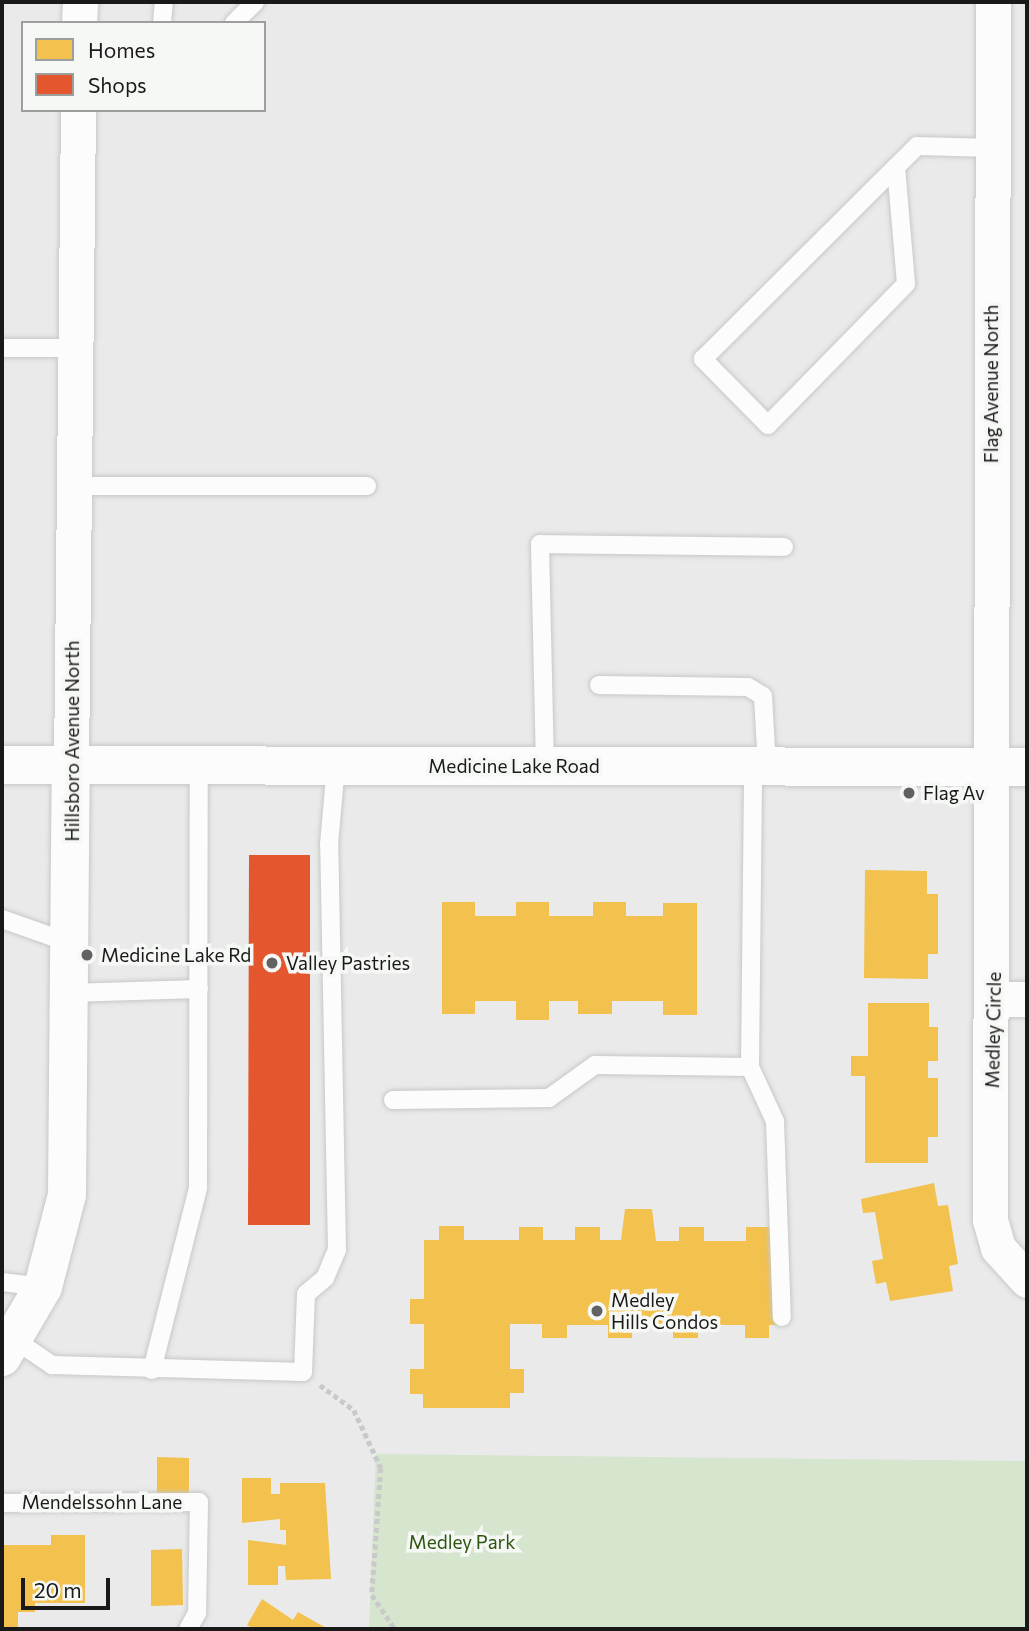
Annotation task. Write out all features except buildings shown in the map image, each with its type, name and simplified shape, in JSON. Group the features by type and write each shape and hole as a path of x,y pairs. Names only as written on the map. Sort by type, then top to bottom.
{"street":[{"path":"79,21 80,2"},
{"name":"Flag Avenue North","path":"993,2 992,148 1009,767"},
{"name":"Hillsboro Avenue North","path":"8,1349 43,1287 63,1229 68,1184 78,112"},
{"name":"Medicine Lake Road","path":"2,765 1009,767"},
{"name":"Medley Circle","path":"1009,767 1010,999 990,1220 998,1248 1027,1280"}],"lane":[{"path":"162,21 164,2"},
{"path":"236,21 255,2"},
{"path":"896,167 906,285 768,425 704,359 896,167 917,146 992,148"},
{"path":"2,348 77,348"},
{"path":"75,486 367,486"},
{"path":"545,766 540,544 784,547"},
{"path":"599,685 748,687 763,696 750,1067 769,1101 776,1132 782,1317"},
{"path":"152,1370 198,1188 199,764"},
{"path":"8,1349 52,1365 152,1370 303,1372 306,1294 325,1278 337,1250 329,845 336,765"},
{"path":"2,919 70,943"},
{"path":"69,993 199,989"},
{"path":"393,1100 549,1098 595,1065 750,1067"},
{"path":"2,1282 43,1287"},
{"name":"Mendelssohn Lane","path":"2,1503 199,1502 198,1602 188,1629"}],"path":[{"path":"303,1372 354,1410 381,1468 372,1595 395,1629"}],"green space":[{"name":"Medley Park","path":"376,1454 1027,1461 1027,1629 369,1629"}],"place":[{"name":"Flag Av","path":"909,793"},
{"name":"Medicine Lake Rd","path":"87,955"},
{"name":"Valley Pastries","path":"272,963"},
{"name":"Medley Hills Condos","path":"597,1311"}]}
